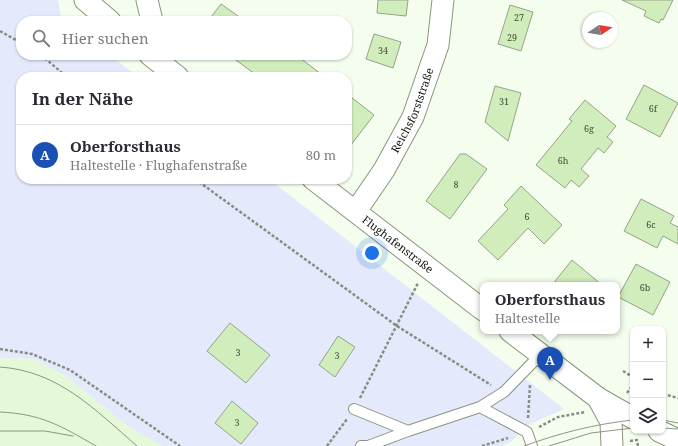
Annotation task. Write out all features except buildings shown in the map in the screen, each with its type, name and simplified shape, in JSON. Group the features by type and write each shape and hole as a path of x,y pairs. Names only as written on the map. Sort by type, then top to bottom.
{"street":[{"path":"85,0 104,16"},
{"path":"147,0 151,16"},
{"name":"Reichsforststraße","path":"356,212 384,170 413,117 438,45 444,0"},
{"path":"159,60 172,72"},
{"name":"Flughafenstraße","path":"320,184 480,308"},
{"path":"513,334 536,359 630,416"},
{"path":"598,398 611,422 612,446"},
{"path":"665,434 678,440"}],"lane":[{"path":"361,446 368,446 480,407 504,392 536,359"},
{"path":"480,407 527,432 532,446"},
{"path":"354,409 408,432"}],"path":[{"path":"0,31 16,40"},
{"path":"47,60 61,72"},
{"path":"202,184 397,326 504,392"},
{"path":"327,446 354,409 427,266"},
{"path":"0,349 32,354 70,370 180,446"},
{"path":"527,432 536,359"},
{"path":"622,371 630,375"},
{"path":"666,395 678,398"}],"shaded area":[{"path":"0,0 58,0 61,16 16,16 16,60 116,60 132,72 16,72 16,184 275,184 564,409 530,424 511,442 501,446 162,446 126,425 66,376 34,359 0,358"},
{"path":"0,358 34,359 66,376 126,425 162,446 0,446"}],"tram line":[{"path":"0,367 21,370 58,384 91,406 137,446"},
{"path":"0,412 15,413 40,418 51,422 96,446"},
{"path":"524,446 578,430 630,420"},
{"path":"666,421 678,423"},
{"path":"549,446 591,433 630,428"},
{"path":"666,428 678,429"},
{"path":"0,431 45,431 73,436"}],"place":[{"name":"Oberforsthaus","path":"550,380"}]}
